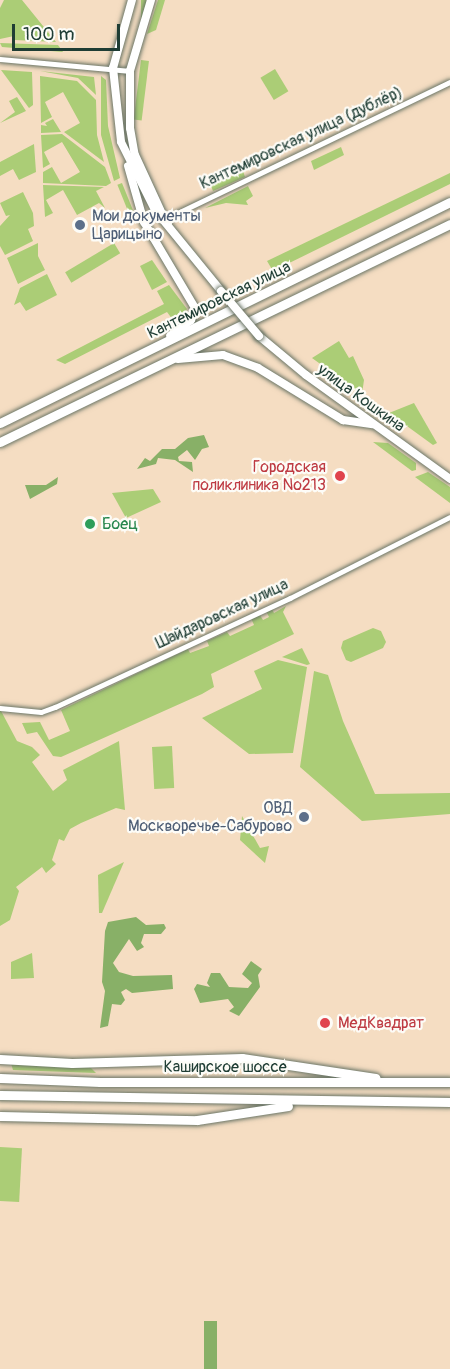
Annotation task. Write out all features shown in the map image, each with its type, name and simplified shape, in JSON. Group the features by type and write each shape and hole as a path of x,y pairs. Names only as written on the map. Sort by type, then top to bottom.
{"main road":[{"path":"132,0 113,68 116,125 144,222 195,308 191,320 144,354"},
{"path":"151,0 130,71 130,128 135,155 165,219"},
{"path":"127,159 146,197 165,219"},
{"name":"Кантемировская улица","path":"0,423 450,202"},
{"name":"улица Кошкина","path":"165,219 259,336 306,375 450,479"},
{"name":"Кантемировская улица","path":"0,442 450,224"},
{"path":"173,360 222,355 258,368 343,420 374,424"},
{"path":"0,1059 72,1063 227,1058 272,1061 402,1082"},
{"name":"Каширское шоссе","path":"0,1078 100,1082 450,1082"},
{"name":"Каширское шоссе","path":"0,1095 311,1102 450,1102"},
{"path":"0,1116 58,1119 197,1120 311,1102"}],"street":[{"path":"0,59 130,71"},
{"name":"Кантемировская улица (дублёр)","path":"165,219 450,82"},
{"name":"Шайдаровская улица","path":"0,708 41,712 55,707 290,598 450,517"}],"green space":[{"path":"4,0 22,0 56,42 15,40 14,36 0,39 0,8"},
{"path":"141,0 146,0 146,28 141,28"},
{"path":"158,0 165,0 156,30 147,34"},
{"path":"0,43 58,45 63,52 2,47"},
{"path":"141,60 149,61 142,121 134,120"},
{"path":"275,69 288,91 274,100 260,78"},
{"path":"1,70 32,72 33,105 29,108"},
{"path":"40,71 94,77 96,95 78,78"},
{"path":"40,76 77,81 96,100 97,135 104,162 64,132 80,123 63,92 45,102 52,117 41,123"},
{"path":"101,76 106,80 108,126 120,178 114,181 101,135"},
{"path":"17,97 26,111 0,123 15,112 9,101"},
{"path":"53,119 61,132 41,133 41,125 47,126 45,123"},
{"path":"62,134 105,167 111,183 106,186 43,183 43,172 52,167 61,183 80,172 62,142 44,152 50,164 43,168 41,135"},
{"path":"34,144 36,172 19,180 13,169 0,176 0,162"},
{"path":"341,147 344,155 314,170 311,161"},
{"path":"243,171 245,177 213,191 211,186"},
{"path":"450,173 450,184 273,271 267,261"},
{"path":"122,183 134,213 129,215 117,185"},
{"path":"43,185 104,187 96,191 105,208 99,203 77,215 63,190 46,200 53,213 45,217"},
{"path":"248,186 253,196 246,201 248,205 226,203 205,208"},
{"path":"23,192 33,213 34,226 28,229 33,241 5,255 0,246 0,226 10,215 6,216 0,203"},
{"path":"38,243 38,256 45,270 18,284 7,258"},
{"path":"114,243 120,253 71,283 65,272"},
{"path":"152,260 167,282 152,290 140,266"},
{"path":"47,274 57,295 26,311 20,302 14,305 20,288"},
{"path":"169,285 187,309 184,315 173,320 167,312 65,364 56,360 164,304 157,291"},
{"path":"339,341 349,358 353,356 364,380 362,394 312,358"},
{"path":"414,403 437,443 433,445 389,413"},
{"path":"204,435 209,447 202,449 195,460 187,450 178,457 179,461 192,462 193,472 175,460 158,458 156,464 137,469 145,458 150,461 162,449 175,449 188,438"},
{"path":"373,442 388,443 416,463 416,470 412,471"},
{"path":"428,472 450,487 450,503 415,477"},
{"path":"58,477 57,484 30,499 25,485 46,485"},
{"path":"153,489 161,502 126,518 112,493"},
{"path":"286,606 283,612 294,634 211,674 214,687 202,694 61,757 53,756 37,732 27,734 22,723 40,722 49,740 70,731 61,710 188,649 190,653 209,646 207,641 227,632 230,636 254,625 250,616 258,612 263,620 269,617 265,609 271,607 274,613"},
{"path":"373,628 381,631 386,642 383,648 351,662 346,660 341,648 343,641"},
{"path":"302,648 310,664 282,657"},
{"path":"278,660 307,667 293,753 249,754 202,718 262,689 254,671"},
{"path":"314,671 328,675 343,721 375,794 450,793 450,814 362,821 300,767"},
{"path":"0,709 17,741 32,747 40,755 32,762 53,791 67,780 63,770 119,741 125,810 116,808 81,823 70,829 64,841 59,839 52,860 56,864 46,873 42,867 16,887 19,891 10,920 0,926"},
{"path":"172,746 174,788 154,789 152,747"},
{"path":"242,816 260,848 269,846 265,863 240,840"},
{"path":"124,862 102,913 99,913 98,875"},
{"path":"136,917 146,925 164,924 166,928 161,934 144,934 141,943 144,947 137,951 129,939 113,963 119,972 133,976 172,975 173,989 132,993 126,989 121,992 125,1000 121,1005 112,1004 108,1026 100,1028 105,991 102,982 105,931 108,922"},
{"path":"32,953 34,978 11,979 11,962"},
{"path":"251,961 262,969 258,975 260,987 239,1016 229,1011 234,1007 228,999 200,1003 194,989 197,984 210,987 207,983 211,973 220,973 229,987 248,988 252,983 242,974"},
{"path":"10,1060 89,1066 96,1073 13,1070"},
{"path":"0,1147 22,1148 19,1202 0,1201"},
{"path":"204,1321 217,1321 217,1369 204,1369"}],"place":[{"name":"Мои документы Царицыно","path":"80,225"},
{"name":"Городская поликлиника №213","path":"340,476"},
{"name":"Боец","path":"90,524"},
{"name":"ОВД Москворечье-Сабурово","path":"304,817"},
{"name":"МедКвадрат","path":"325,1023"}]}
